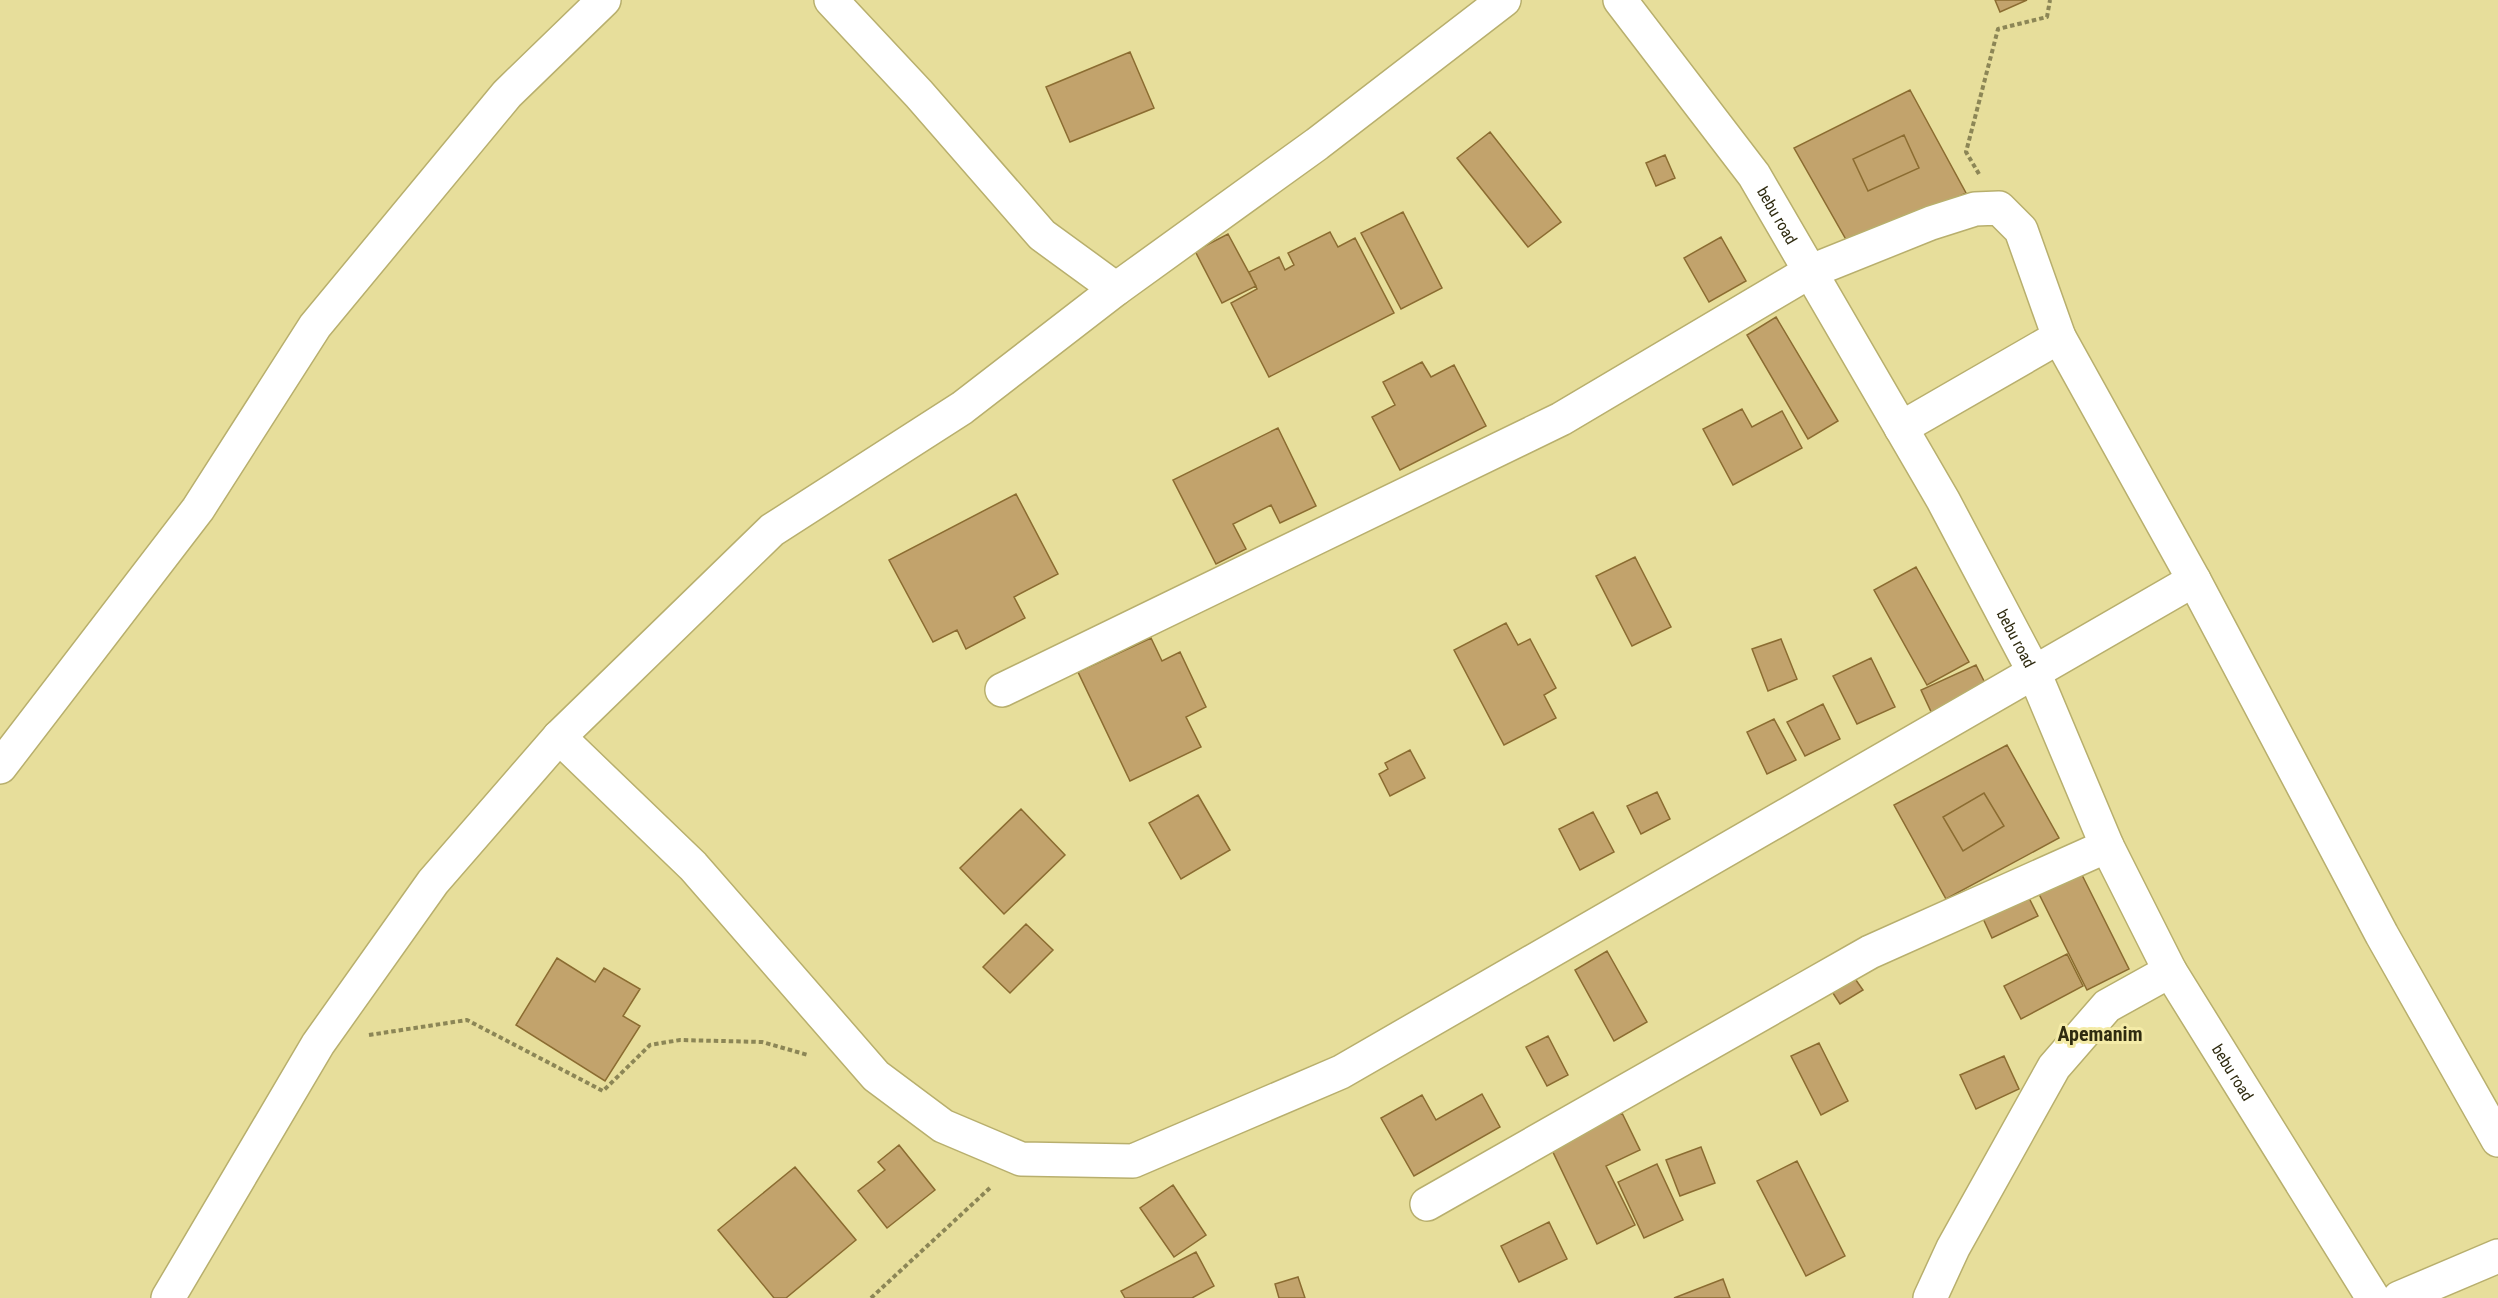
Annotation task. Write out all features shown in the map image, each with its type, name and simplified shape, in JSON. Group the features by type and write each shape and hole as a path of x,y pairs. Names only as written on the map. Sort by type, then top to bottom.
{"street":[{"path":"0,766 198,509 315,326 507,94 604,0"},
{"path":"831,0 919,94 1042,235 1116,289"},
{"path":"168,1298 318,1044 433,882 559,737 772,530 962,408 1116,289 1317,144 1504,0"},
{"name":"bebu road","path":"1620,0 1754,175 1943,500 2033,670 2108,846 2170,971 2373,1298"},
{"path":"1002,690 1561,419 1809,272 1931,223 1975,209 1999,208 2021,230 2059,338 2194,580 2382,935 2498,1140"},
{"path":"1901,428 2059,338"},
{"path":"559,737 693,866 876,1076 943,1126 1021,1159 1133,1161 1341,1072 2033,670 2194,580"},
{"path":"1427,1204 1870,952 2108,846"},
{"path":"1930,1298 1953,1248 2054,1067 2108,1006 2170,971"},
{"path":"2399,1298 2498,1256"}],"path":[{"path":"1999,208 1966,152 1998,29 2047,17 2050,0"},
{"path":"318,1044 467,1020 603,1091 650,1045 680,1040 762,1042 818,1058"},
{"path":"872,1298 1021,1159"}],"building":[{"path":"1995,0 2027,0 2000,12"},
{"path":"1130,52 1154,108 1070,142 1046,87"},
{"path":"1910,90 1966,193 1852,250 1794,148","holes":["1904,135 1919,168 1868,191 1853,159"]},
{"path":"1490,132 1561,222 1528,247 1457,158"},
{"path":"1904,135 1919,168 1868,191 1853,159"},
{"path":"1665,155 1675,178 1656,186 1646,163"},
{"path":"1403,212 1442,288 1401,309 1361,233"},
{"path":"1330,232 1338,247 1355,238 1394,313 1269,377 1231,303 1257,289 1249,272 1279,257 1285,270 1294,265 1288,253"},
{"path":"1228,234 1256,286 1222,303 1195,251"},
{"path":"1721,237 1746,281 1709,302 1684,258"},
{"path":"1776,317 1838,421 1808,439 1747,335"},
{"path":"1422,362 1431,377 1454,365 1486,426 1400,470 1372,417 1395,405 1383,382"},
{"path":"1742,409 1752,427 1782,411 1802,448 1733,485 1703,429"},
{"path":"1278,428 1316,506 1280,523 1271,505 1233,524 1246,549 1216,564 1173,480"},
{"path":"1016,494 1058,574 1014,597 1025,618 966,649 957,630 933,642 889,560"},
{"path":"1635,557 1671,627 1632,646 1596,576"},
{"path":"1916,567 1969,662 1927,685 1874,590"},
{"path":"1506,623 1518,645 1530,639 1556,688 1544,695 1556,718 1504,745 1454,650"},
{"path":"1151,638 1162,661 1180,652 1206,707 1186,717 1201,747 1130,781 1078,672"},
{"path":"1781,639 1797,679 1768,691 1752,649"},
{"path":"1871,658 1895,707 1857,724 1833,676"},
{"path":"1976,665 1990,693 1934,718 1921,690"},
{"path":"1823,704 1840,739 1805,756 1787,722"},
{"path":"1774,719 1796,760 1767,774 1747,732"},
{"path":"2007,745 2059,838 1946,899 1894,805","holes":["1984,793 2004,826 1963,851 1943,817"]},
{"path":"1410,750 1425,778 1390,796 1379,774 1388,769 1385,763"},
{"path":"1657,792 1670,819 1641,834 1627,806"},
{"path":"1984,793 2004,826 1963,851 1943,817"},
{"path":"1198,795 1230,850 1181,879 1149,823"},
{"path":"1021,809 1065,855 1004,914 960,868"},
{"path":"1593,812 1614,852 1580,870 1559,829"},
{"path":"2077,865 2129,969 2087,990 2035,886"},
{"path":"2026,892 2038,916 1992,938 1981,914"},
{"path":"1026,924 1053,950 1010,993 983,967"},
{"path":"1607,951 1647,1022 1614,1041 1575,970"},
{"path":"2067,954 2083,986 2021,1019 2004,986"},
{"path":"557,958 595,982 604,968 640,989 623,1016 640,1026 605,1081 516,1025"},
{"path":"1851,973 1863,990 1840,1004 1829,987"},
{"path":"1548,1036 1568,1075 1547,1086 1526,1047"},
{"path":"1819,1043 1848,1101 1821,1115 1791,1056"},
{"path":"2004,1056 2019,1089 1976,1109 1960,1075"},
{"path":"1482,1094 1500,1127 1414,1176 1381,1118 1422,1095 1436,1120"},
{"path":"1622,1113 1640,1150 1606,1166 1635,1225 1597,1244 1551,1148"},
{"path":"899,1145 935,1190 887,1228 858,1191 885,1170 878,1162"},
{"path":"1701,1147 1715,1183 1680,1196 1666,1160"},
{"path":"1797,1161 1845,1256 1806,1276 1757,1181"},
{"path":"1657,1164 1683,1220 1644,1238 1618,1182"},
{"path":"795,1167 856,1240 786,1298 774,1298 718,1230"},
{"path":"1173,1185 1206,1235 1174,1257 1140,1208"},
{"path":"1549,1222 1567,1259 1519,1282 1501,1246"},
{"path":"1196,1252 1214,1286 1192,1298 1125,1298 1121,1291"},
{"path":"1298,1277 1305,1298 1279,1298 1275,1284"},
{"path":"1723,1279 1730,1298 1674,1298"}],"district":[{"name":"Apemanim","path":"2100,1034"}]}
